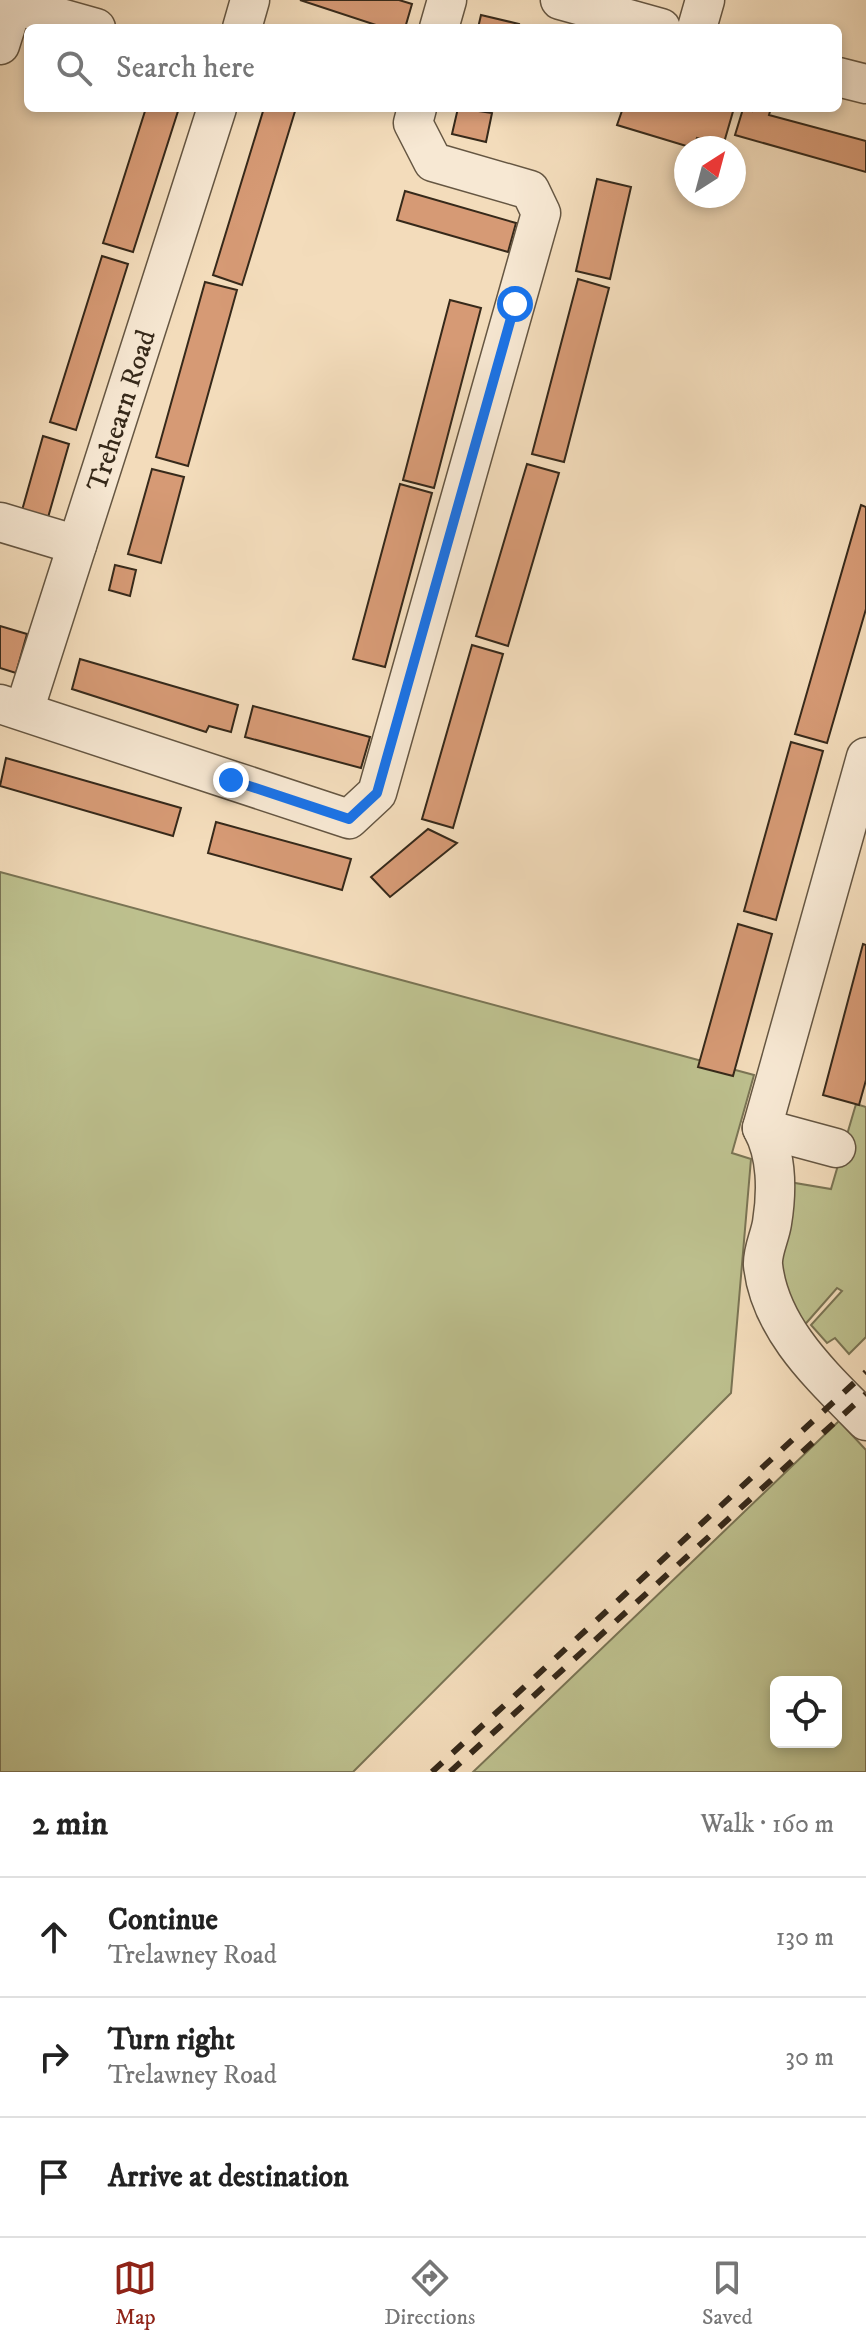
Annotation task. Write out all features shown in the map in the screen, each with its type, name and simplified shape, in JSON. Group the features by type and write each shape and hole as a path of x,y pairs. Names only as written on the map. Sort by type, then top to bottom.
{"street":[{"path":"243,24 250,0"},
{"path":"440,24 447,0"},
{"path":"560,0 647,24"},
{"path":"698,24 705,0"},
{"path":"0,45 6,2 82,24"},
{"path":"842,78 866,84"},
{"name":"Trehearn Road","path":"12,707 77,545 216,112"},
{"path":"12,707 349,819 377,793 541,213 530,190 433,162 413,123 416,112"},
{"path":"0,522 77,545"},
{"path":"866,757 762,1128 773,1148 773,1222 763,1263 773,1303 804,1357 866,1421"},
{"path":"762,1128 836,1148"}],"green space":[{"path":"0,872 754,1075 732,1153 751,1159 731,1393 353,1772 0,1772"},
{"path":"856,1104 866,1107 866,1337 849,1354 835,1338 827,1343 811,1325 842,1291 837,1288 801,1329 777,1293 789,1182 831,1189"},
{"path":"839,1421 866,1450 866,1772 473,1772"}],"building":[{"path":"300,0 399,0 412,4 406,24 373,24"},
{"path":"481,15 519,24 479,24"},
{"path":"145,112 178,112 133,252 103,243"},
{"path":"263,112 295,112 242,285 213,275"},
{"path":"457,112 492,113 486,142 452,134"},
{"path":"622,112 733,112 726,136 674,136 674,142 617,125"},
{"path":"742,112 770,112 769,115 866,141 866,172 746,136 735,135"},
{"path":"597,179 631,187 610,279 576,271"},
{"path":"405,191 516,223 508,252 397,220"},
{"path":"102,256 128,264 76,430 50,422"},
{"path":"578,279 609,288 564,462 532,454"},
{"path":"205,282 237,290 188,466 156,457"},
{"path":"450,300 481,308 434,488 403,480"},
{"path":"43,436 69,444 45,528 19,521"},
{"path":"527,464 559,473 508,646 476,636"},
{"path":"152,469 184,477 161,563 128,554"},
{"path":"400,484 432,493 385,667 353,659"},
{"path":"861,505 866,507 866,609 827,743 795,734"},
{"path":"115,565 136,570 130,596 109,590"},
{"path":"0,626 27,634 16,673 0,668"},
{"path":"472,645 503,654 453,828 422,819"},
{"path":"80,659 238,705 231,732 209,726 206,732 72,689"},
{"path":"253,706 370,737 361,768 245,737"},
{"path":"791,742 823,751 776,920 744,911"},
{"path":"6,758 181,808 173,836 0,786"},
{"path":"216,822 351,859 342,890 208,853"},
{"path":"428,829 457,843 390,897 371,877"},
{"path":"738,924 772,934 733,1076 698,1067"},
{"path":"863,944 866,945 866,1080 859,1105 823,1095"}],"railway":[{"path":"432,1772 866,1372"},
{"path":"450,1772 866,1394"}],"route":[{"path":"231,780 349,819 377,793 515,304"}]}
